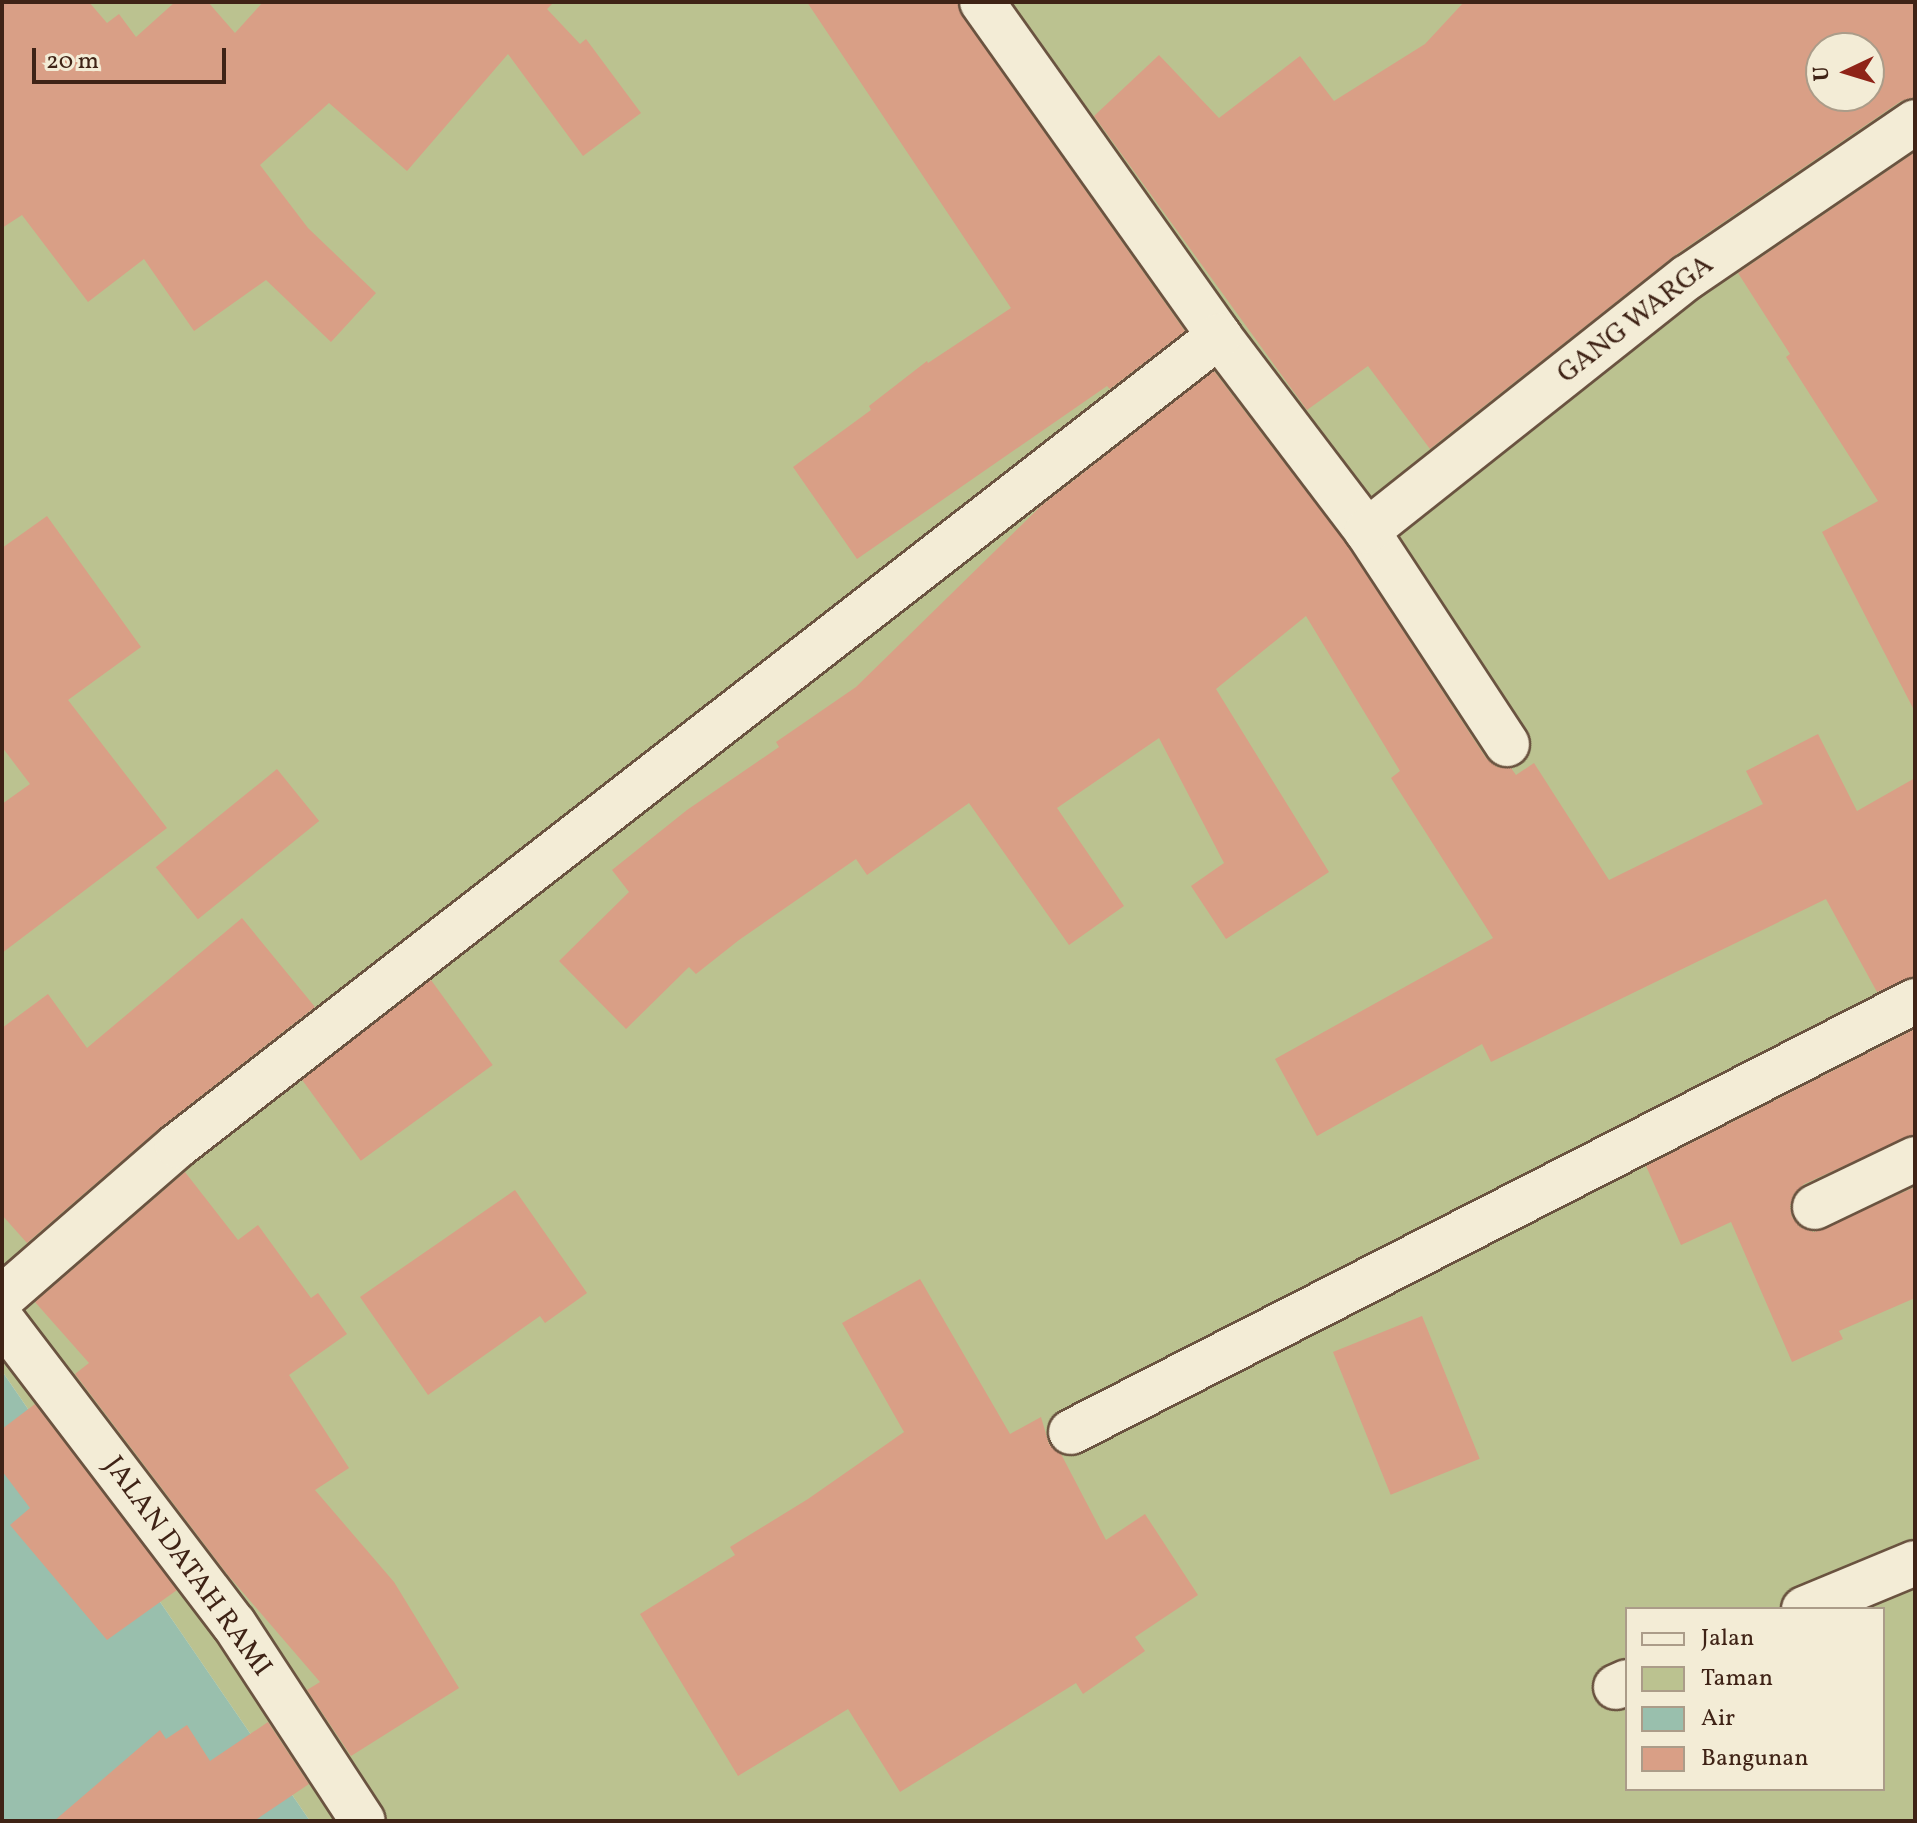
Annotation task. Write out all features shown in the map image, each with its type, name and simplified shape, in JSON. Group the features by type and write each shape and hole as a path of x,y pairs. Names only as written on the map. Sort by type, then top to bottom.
{"lane":[{"path":"982,2 1219,336 1367,531 1507,744"},
{"name":"GANG WARGA","path":"1367,531 1688,277 1915,122"},
{"path":"2,1298 177,1146 1219,336"},
{"path":"1071,1432 1915,1001"},
{"path":"1815,1207 1915,1159"},
{"name":"JALAN DATAH RAMI","path":"2,1320 234,1624 363,1821"},
{"path":"1809,1607 1915,1563"}],"green space":[{"path":"2,2 1915,2 1915,1821 310,1821 2,1371"}],"water":[{"path":"2,1371 310,1821 2,1821"}],"building":[{"path":"2,2 89,2 107,23 119,14 136,37 175,2 208,2 235,33 263,2 554,2 547,9 580,44 586,39 641,113 583,156 508,54 407,171 329,103 260,165 308,228 376,293 331,342 266,280 194,331 144,259 88,302 22,215 2,228"},
{"path":"807,2 957,2 962,16 1185,331 1110,389 1107,386 857,559 793,467 871,410 869,406 927,361 1011,308"},
{"path":"1464,2 1915,2 1915,97 1901,101 1885,112 1885,32 1805,32 1805,112 1885,112 1674,256 1430,449 1368,366 1307,410 1094,116 1159,55 1219,118 1300,56 1334,101 1425,44"},
{"path":"1915,152 1915,712 1822,532 1878,501 1786,357 1790,354 1738,273"},
{"path":"1214,371 1347,545 1486,758 1497,767 1511,768 1516,775 1534,763 1609,880 1763,804 1746,771 1818,734 1857,811 1915,778 1915,976 1877,992 1826,899 1491,1062 1482,1044 1317,1136 1275,1059 1493,938 1391,778 1400,771 1306,616 1216,689 1329,872 1226,939 1191,886 1224,863 1159,738 1057,808 1124,906 1069,945 969,803 867,875 856,859 739,940 696,974 689,967 626,1029 559,961 629,892 612,870 687,810 779,747 776,742 856,687 1041,506"},
{"path":"47,516 141,647 68,700 167,828 2,953 2,804 30,784 2,747 2,548"},
{"path":"277,769 319,821 198,919 156,867"},
{"path":"242,918 315,1007 161,1127 27,1243 2,1215 2,1028 48,994 87,1048"},
{"path":"431,980 493,1065 361,1161 299,1076"},
{"path":"1915,1029 1915,1134 1804,1184 1794,1194 1790,1206 1792,1217 1800,1227 1814,1232 1915,1187 1915,1298 1839,1331 1843,1339 1792,1362 1731,1222 1681,1245 1646,1166"},
{"path":"185,1172 238,1240 258,1225 311,1298 318,1293 347,1334 289,1375 349,1468 315,1490 394,1582 459,1688 351,1756 307,1690 320,1682 227,1574 75,1374 89,1363 35,1302"},
{"path":"515,1190 587,1293 545,1323 540,1316 428,1395 360,1297"},
{"path":"920,1279 1010,1434 1041,1417 1049,1444 1061,1454 1106,1540 1145,1514 1198,1595 1135,1637 1145,1651 1083,1694 1076,1683 900,1792 848,1709 738,1776 640,1614 735,1555 730,1547 808,1499 904,1432 842,1323"},
{"path":"1422,1316 1480,1459 1391,1495 1333,1352"},
{"path":"35,1404 177,1590 107,1640 10,1525 30,1508 2,1471 2,1429"},
{"path":"268,1722 309,1784 254,1821 54,1821 160,1730 166,1739 187,1725 210,1761"}]}
